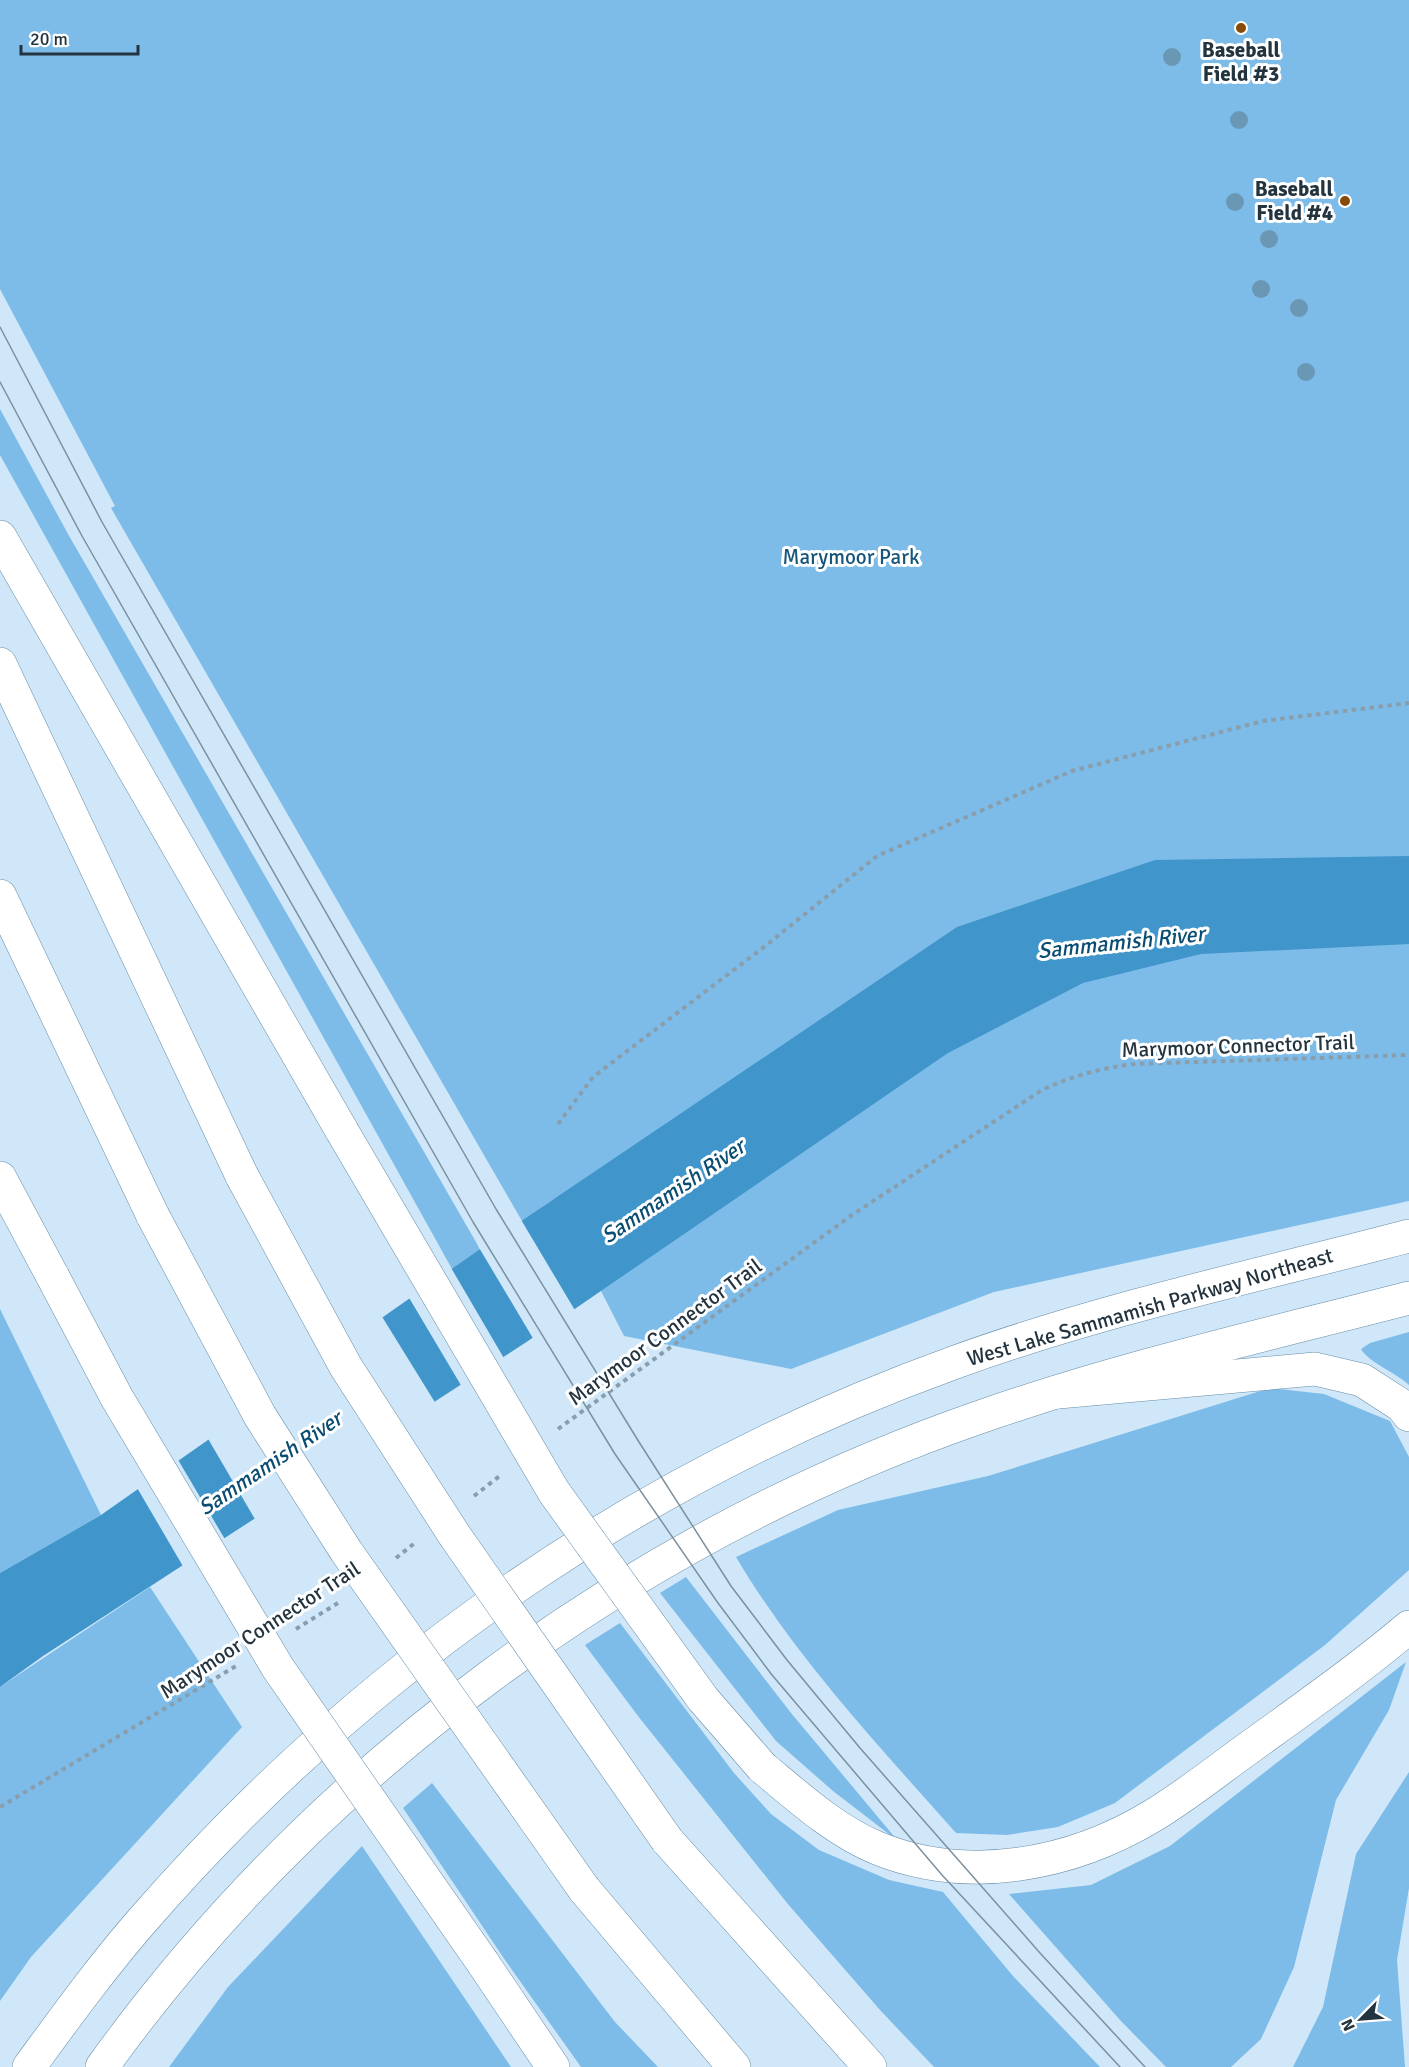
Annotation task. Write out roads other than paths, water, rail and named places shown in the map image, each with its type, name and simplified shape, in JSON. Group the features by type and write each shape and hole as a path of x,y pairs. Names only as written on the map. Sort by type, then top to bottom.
{"main road":[{"path":"0,537 342,1131 554,1492 703,1699 762,1767 818,1813 875,1848 921,1862 962,1867 1029,1864 1108,1840 1155,1815 1353,1674 1409,1627"},
{"path":"0,664 242,1176 346,1367 454,1536 667,1840 870,2067"},
{"path":"0,896 153,1216 260,1416 346,1551 584,1889 734,2067"},
{"path":"0,1178 117,1398 278,1668 553,2067"},
{"name":"West Lake Sammamish Parkway Northeast","path":"29,2067 82,1995 146,1916 256,1799 331,1729 400,1670 473,1615 548,1563 626,1515 705,1471 787,1430 956,1362 1053,1330 1409,1236"},
{"path":"102,2067 168,1982 280,1859 404,1746 536,1645 677,1556 750,1516 901,1447 1058,1392 1409,1298"},
{"path":"1058,1392 1315,1369 1362,1380 1402,1406 1409,1415"},
{"path":"1353,1674 1409,1605"}],"water":[{"name":"Sammamish River","path":"1409,856 1409,944 1201,954 1083,983 948,1053 528,1341 43,1656 0,1687 0,1573 101,1515 480,1249 957,927 1155,860"}],"tram line":[{"path":"0,327 102,522 496,1209 639,1442 731,1586 787,1660 860,1748 1040,1953 1145,2067"},
{"path":"0,382 82,536 473,1222 615,1454 718,1603 772,1675 942,1875 1120,2067"}],"place":[{"name":"Baseball Field #3","path":"1241,28"},
{"name":"Baseball Field #4","path":"1345,201"}],"park label":[{"name":"Marymoor Park","path":"851,557"}]}
